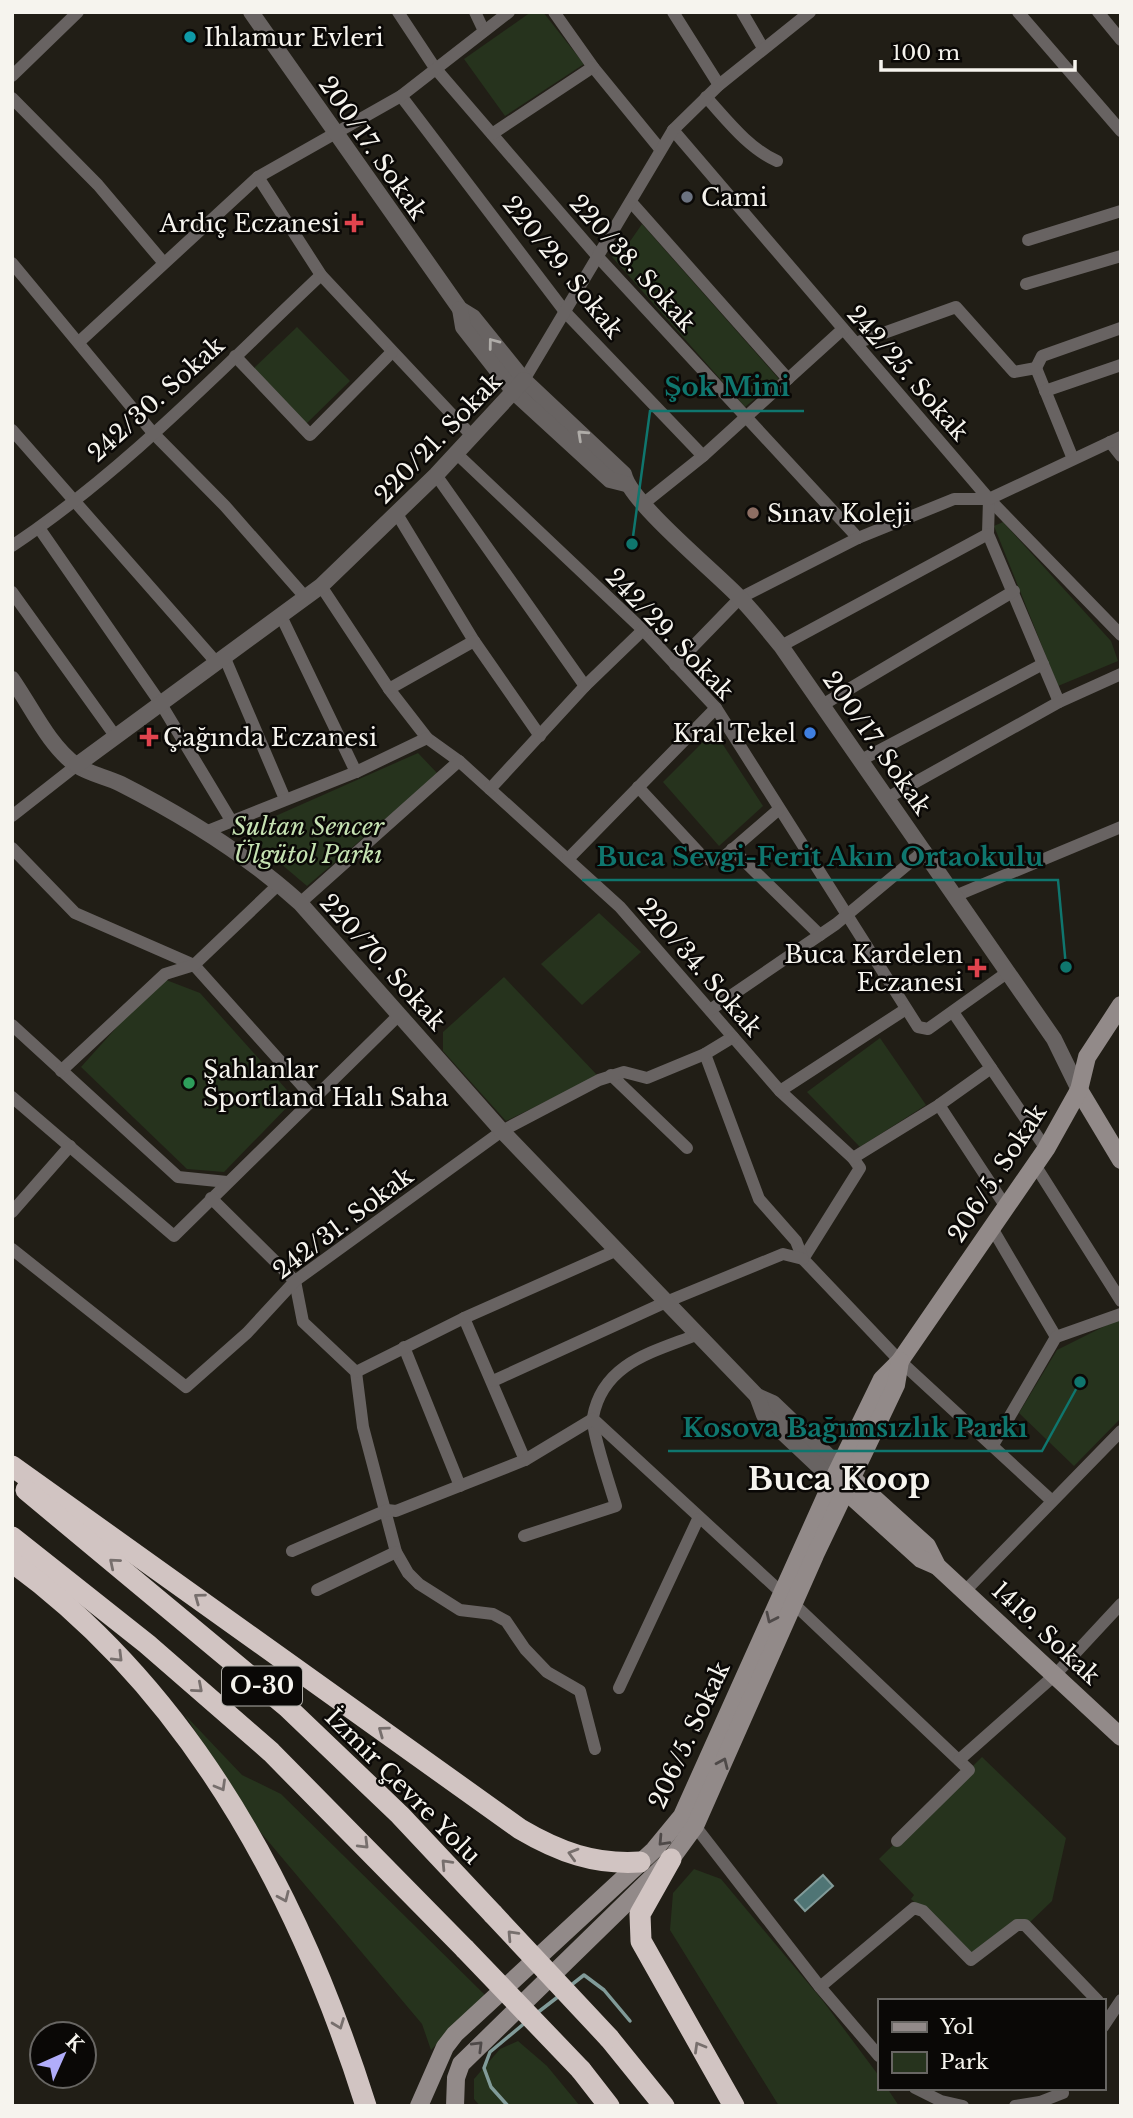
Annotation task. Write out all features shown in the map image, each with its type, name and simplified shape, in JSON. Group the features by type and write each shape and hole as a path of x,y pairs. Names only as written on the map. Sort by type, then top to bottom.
{"highway":[{"path":"12,1466 520,1829 572,1855 616,1863 640,1862"},
{"name":"İzmir Çevre Yolu","path":"12,1479 287,1707 400,1815 610,2038 664,2106"},
{"name":"O-30","path":"12,1537 147,1644 271,1752 465,1949 580,2070 609,2106"},
{"path":"12,1562 80,1619 152,1691 214,1773 275,1878 339,2024 366,2106"},
{"path":"671,1859 640,1914 641,1941 734,2106"}],"main road":[{"name":"206/5. Sokak","path":"419,2106 445,2047 455,2034 640,1862 682,1816 788,1599 842,1479 882,1379 900,1361 1046,1149 1079,1090 1087,1057 1121,1005"},
{"path":"1079,1090 1121,1160"},
{"name":"1419. Sokak","path":"842,1479 920,1559 937,1566 1121,1737"},
{"name":"206/5. Sokak","path":"455,2106 456,2078 466,2058 671,1859 695,1826 788,1599"}],"street":[{"path":"12,76 78,12"},
{"name":"200/17. Sokak","path":"251,12 335,135 460,309 473,317 519,386 624,474 625,484 643,504 740,598 781,646 889,797 1054,1039 1079,1090"},
{"name":"220/38. Sokak","path":"398,12 435,68 598,257 858,538"},
{"path":"475,12 484,31"},
{"path":"79,342 258,177 401,96 509,12"},
{"path":"554,12 593,67 660,149"},
{"path":"673,12 719,85"},
{"path":"742,12 764,48"},
{"name":"220/21. Sokak","path":"12,815 321,586 457,454 519,386 566,313 673,130 719,85 810,12"},
{"path":"1018,12 1121,131"},
{"path":"1098,12 1121,40"},
{"path":"492,134 593,67"},
{"name":"220/29. Sokak","path":"401,96 566,313 703,456"},
{"path":"706,97 744,137 765,155 777,161"},
{"path":"12,98 99,185 163,262"},
{"name":"242/25. Sokak","path":"673,130 989,499 1119,631"},
{"path":"258,177 321,275 473,437"},
{"path":"631,202 788,379"},
{"path":"1028,240 1121,211"},
{"path":"1026,284 1121,256"},
{"path":"12,263 153,433 225,506 306,598"},
{"name":"242/30. Sokak","path":"12,546 74,500 153,433 321,275"},
{"path":"856,343 956,307 1014,372 1036,368"},
{"path":"1073,459 1036,368 1042,356 1121,328"},
{"path":"643,504 703,456 843,329"},
{"path":"235,356 310,435 392,352"},
{"path":"1045,391 1121,365"},
{"path":"12,430 220,659 285,799"},
{"path":"675,665 740,598 858,538 954,499 989,499 1115,440 1121,456"},
{"name":"242/29. Sokak","path":"457,454 643,630 716,708 845,916 918,1027 928,1029 1008,972"},
{"path":"436,475 586,686"},
{"path":"989,499 988,534 1059,702"},
{"path":"397,514 474,641 540,736"},
{"path":"39,528 161,704 232,822"},
{"path":"781,646 988,534"},
{"name":"220/34. Sokak","path":"321,586 388,689 427,738 459,761 620,907 780,1091 853,1158"},
{"path":"824,704 1014,591"},
{"path":"12,592 116,737"},
{"path":"281,616 356,772"},
{"path":"490,789 586,686 643,630"},
{"path":"388,689 474,641"},
{"path":"863,760 1043,664"},
{"path":"889,797 1059,702 1121,674"},
{"path":"12,679 61,751 77,765"},
{"path":"568,859 716,708"},
{"path":"205,832 356,772 427,738"},
{"path":"300,903 459,761"},
{"name":"220/70. Sokak","path":"77,765 121,785 205,832 279,884 300,903 502,1131 696,1335 757,1396 773,1403 842,1479"},
{"path":"638,787 706,860 718,860 778,810"},
{"path":"956,896 1121,827"},
{"path":"12,848 75,913 194,965 314,1099"},
{"path":"732,849 820,935"},
{"path":"710,1010 820,935 925,850"},
{"path":"61,1071 164,974 194,965 279,884"},
{"path":"780,1091 906,1009"},
{"path":"953,1012 1046,1149"},
{"path":"12,1097 174,1236 399,1015"},
{"path":"12,1025 178,1177 227,1182"},
{"path":"611,1075 624,1072 648,1078 705,1054 733,1037"},
{"path":"705,1054 759,1199 796,1241 803,1259 900,1361 1052,1501"},
{"path":"803,1259 860,1168 853,1158 939,1105 991,1068"},
{"path":"611,1075 687,1148"},
{"name":"242/31. Sokak","path":"12,1249 186,1387 247,1333 295,1281 502,1131 611,1075"},
{"path":"939,1105 1006,1207"},
{"path":"12,1212 70,1146"},
{"path":"1035,1164 1121,1301"},
{"path":"211,1198 295,1281 303,1322 356,1372 363,1427 396,1552 419,1584 460,1610 493,1614 506,1622 525,1649 547,1672 580,1691 595,1749"},
{"path":"992,1227 1056,1337"},
{"path":"356,1372 464,1318 615,1251"},
{"path":"494,1381 666,1302 783,1254 803,1259"},
{"path":"993,1445 1056,1337 1121,1314"},
{"path":"464,1318 494,1381 525,1460"},
{"path":"524,1536 615,1506 593,1419 606,1385 627,1362 696,1335"},
{"path":"404,1347 460,1486"},
{"path":"292,1551 387,1510 396,1511 525,1460 593,1419"},
{"path":"593,1419 969,1770 897,1841"},
{"path":"965,1591 1121,1430"},
{"path":"619,1688 698,1519"},
{"path":"317,1590 396,1552"},
{"path":"960,1759 1055,1675 1121,1604"},
{"path":"695,1826 820,1987 878,2055"},
{"path":"820,1987 911,1909 922,1911 966,1958 971,1959 1017,1925 1023,1924 1096,1999"},
{"path":"1107,2010 1121,2000"},
{"path":"919,2090 940,2101 963,2106"},
{"path":"1015,2106 1063,2096"}],"green space":[{"path":"531,12 543,12 584,64 505,116 464,59"},
{"path":"642,224 779,379 745,407 612,257 631,240"},
{"path":"297,327 350,381 306,424 253,369"},
{"path":"1003,522 1111,641 1118,661 1058,686 994,526"},
{"path":"714,731 763,806 719,846 663,782"},
{"name":"Sultan Sencer Ülgütol Parkı","path":"418,753 438,774 307,886 248,836 246,829"},
{"path":"599,913 641,952 582,1005 541,964"},
{"path":"504,977 598,1076 506,1121 443,1051 443,1032"},
{"name":"Şahlanlar Sportland Halı Saha","path":"161,978 200,993 295,1099 224,1172 187,1169 81,1067"},
{"path":"880,1038 926,1105 860,1147 807,1092"},
{"path":"1121,1318 1121,1418 1074,1466 1019,1413 1057,1350"},
{"path":"185,1715 242,1775 281,1794 485,1995 431,2050 422,2024 257,1828"},
{"path":"982,1757 1066,1838 1052,1901 1026,1926 976,1958 911,1899 914,1895 879,1859"},
{"path":"694,1869 721,1879 823,2001 878,2075 878,2090 888,2090 899,2106 779,2106 670,1930 673,1893"},
{"path":"518,2041 547,2066 580,2106 480,2106 474,2099 474,2079 500,2049"}],"water":[{"path":"823,1875 833,1886 805,1911 795,1900"}],"waterway":[{"path":"570,1986 584,1975 604,1990 630,2021"},
{"path":"537,2013 559,1996"},
{"path":"508,2106 491,2087 484,2068 490,2052 526,2022"}],"place":[{"name":"Ihlamur Evleri","path":"190,37"},
{"name":"Cami","path":"687,197"},
{"name":"Ardıç Eczanesi","path":"354,223"},
{"name":"Sınav Koleji","path":"753,513"},
{"name":"Şok Mini","path":"632,544"},
{"name":"Kral Tekel","path":"810,733"},
{"name":"Çağında Eczanesi","path":"149,737"},
{"name":"Buca Sevgi-Ferit Akın Ortaokulu","path":"1066,967"},
{"name":"Buca Kardelen Eczanesi","path":"977,968"},
{"name":"Şahlanlar Sportland Halı Saha","path":"189,1083"},
{"name":"Kosova Bağımsızlık Parkı","path":"1080,1382"}],"district":[{"name":"Buca Koop","path":"839,1479"}]}
